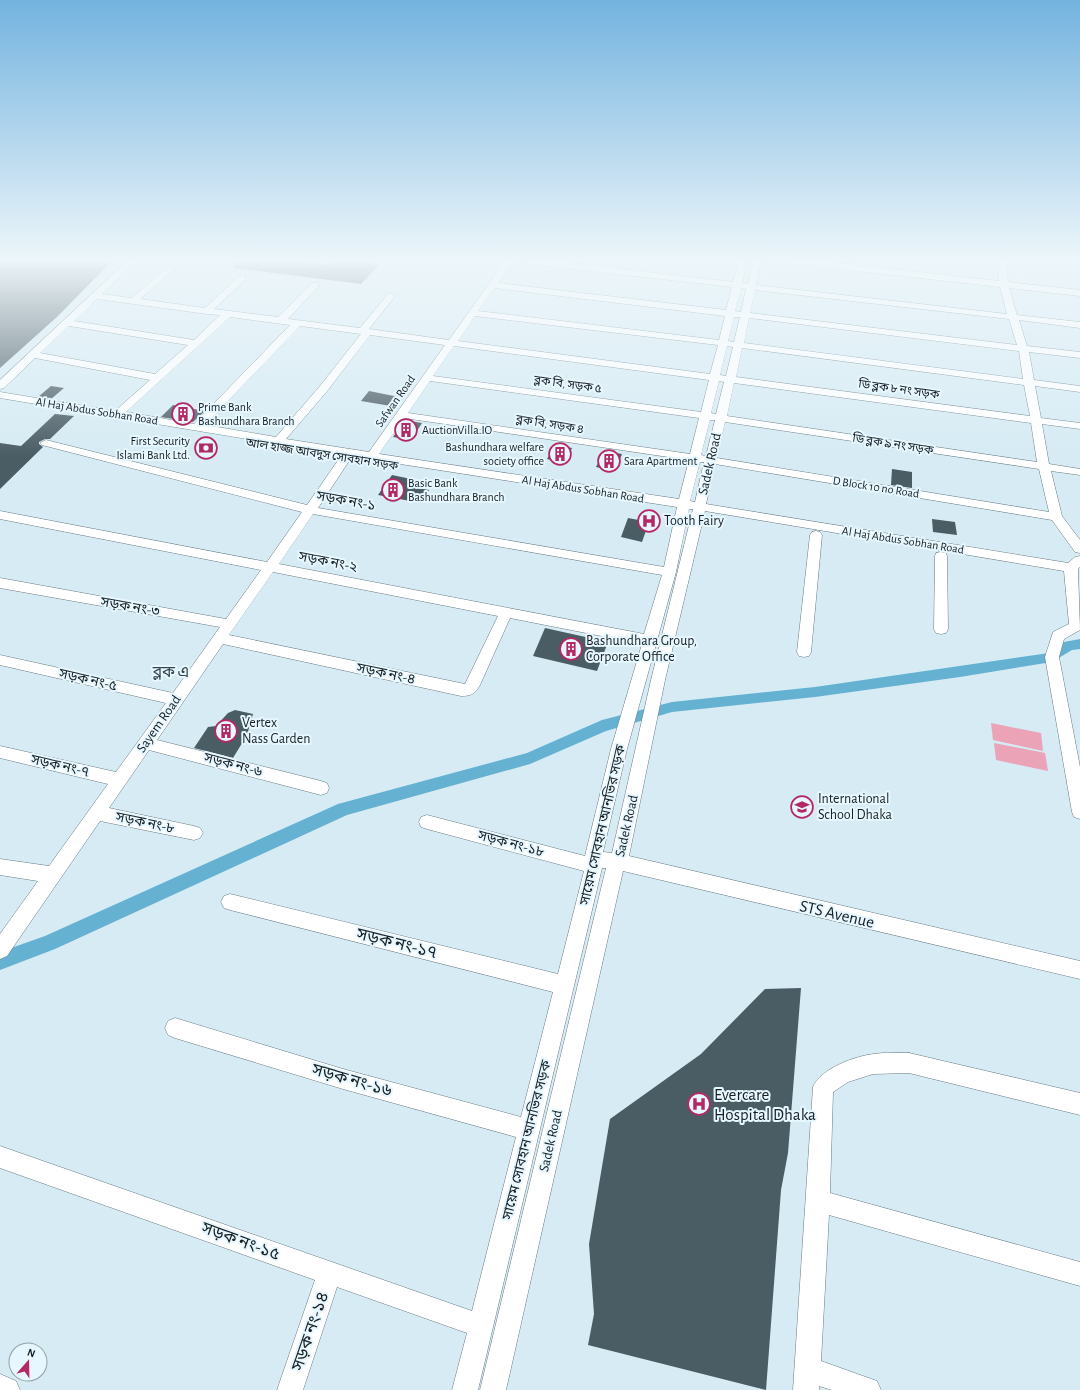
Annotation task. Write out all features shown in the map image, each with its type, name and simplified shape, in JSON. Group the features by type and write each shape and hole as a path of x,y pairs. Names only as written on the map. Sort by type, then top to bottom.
{"street":[{"path":"0,386 65,326"},
{"path":"86,326 197,343"},
{"path":"117,415 215,326"},
{"path":"197,427 294,326"},
{"name":"ডি ব্লক ৮ নং সড়ক","path":"319,326 1080,426"},
{"path":"278,441 324,388 370,326"},
{"name":"Safwan Road","path":"372,456 464,326"},
{"path":"580,326 1080,389"},
{"name":"সায়েম সোবহান আনভির সড়ক","path":"465,1390 565,985 619,749 669,572 727,326"},
{"name":"Sadek Road","path":"493,1390 615,868 619,862 645,747 658,680 742,326"},
{"path":"842,326 1080,355"},
{"path":"1016,326 1023,348 1044,467 1056,518 1080,549"},
{"path":"32,355 158,378"},
{"name":"ব্লক বি, সড়ক ৫","path":"427,378 705,416"},
{"name":"Al Haj Abdus Sobhan Road","path":"0,395 683,508"},
{"name":"আল হাজ্জ আবদুস সোবহান সড়ক","path":"0,402 345,458 683,508 816,535 941,556 1074,568"},
{"name":"ব্লক বি, সড়ক ৪","path":"402,415 695,459"},
{"name":"ডি ব্লক ৯ নং সড়ক","path":"705,416 1080,472"},
{"name":"সড়ক নং-১","path":"46,443 310,510 669,572"},
{"name":"Sayem Road","path":"0,950 345,458"},
{"name":"D Block 10 no Road","path":"695,459 711,460 1056,518"},
{"name":"Al Haj Abdus Sobhan Road","path":"699,511 1074,568"},
{"name":"সড়ক নং-২","path":"0,515 650,640"},
{"path":"804,652 816,535"},
{"path":"941,556 941,629"},
{"path":"1074,568 1076,626 1058,636 1052,657 1080,812"},
{"name":"সড়ক নং-৩","path":"0,583 228,624"},
{"name":"সড়ক নং-৪","path":"219,638 453,688 469,690 473,685 506,612"},
{"name":"সড়ক নং-৫","path":"0,660 176,700"},
{"name":"সড়ক নং-৬","path":"145,743 321,788"},
{"name":"সড়ক নং-৭","path":"0,752 120,780"},
{"name":"সড়ক নং-৮","path":"96,813 194,833"},
{"name":"সড়ক নং-১৮","path":"427,822 594,862"},
{"name":"STS Avenue","path":"594,862 619,862 1080,970"},
{"path":"0,867 52,875"},
{"name":"সড়ক নং-১৭","path":"230,902 565,985"},
{"name":"সড়ক নং-১৬","path":"175,1028 344,1079 529,1130"},
{"path":"868,1390 807,1380 818,1201 823,1087 844,1073 873,1064 910,1063 1080,1104"},
{"name":"সড়ক নং-১৫","path":"0,1156 480,1326"},
{"path":"818,1201 1080,1274"},
{"name":"সড়ক নং-১৪","path":"290,1390 330,1272"},
{"path":"0,1387 7,1390"}],"shaded area":[{"path":"991,723 1041,733 1043,751 993,740"},
{"path":"994,743 1045,753 1048,771 996,760"}],"building":[{"path":"0,326 47,326 0,368"},
{"path":"51,386 64,388 51,399 38,397"},
{"path":"369,391 399,397 391,406 361,401"},
{"name":"Prime Bank Bashundhara Branch","path":"173,405 205,411 193,422 161,417"},
{"path":"55,414 74,416 50,439 45,439 39,442 39,444 43,447 0,489 0,443 21,446"},
{"name":"AuctionVilla.IO","path":"404,420 422,423 411,440 393,437"},
{"name":"Bashundhara welfare society office","path":"555,445 572,448 565,463 547,459"},
{"name":"Sara Apartment","path":"604,451 622,454 615,471 596,467"},
{"path":"892,469 912,472 912,488 891,485"},
{"path":"392,475 411,479 407,486 429,490 421,503 378,495"},
{"path":"628,518 649,522 642,542 621,537"},
{"path":"932,519 955,522 957,535 933,532"},
{"name":"Bashundhara Group, Corporate Office","path":"545,628 608,642 597,671 533,656"},
{"name":"Vertex Nass Garden","path":"235,710 253,714 247,735 233,758 194,748 208,727 216,726 228,713"},
{"path":"801,988 788,1153 781,1190 766,1390 588,1345 594,1314 589,1244 610,1119 701,1054 765,989"}],"waterway":[{"path":"0,961 49,943 344,809 530,758 602,726 672,707 815,692 960,672 1052,657 1069,645 1080,644"}],"place":[{"name":"Prime Bank Bashundhara Branch","path":"183,414"},
{"name":"AuctionVilla.IO","path":"406,430"},
{"name":"First Security Islami Bank Ltd.","path":"206,448"},
{"name":"Bashundhara welfare society office","path":"560,454"},
{"name":"Sara Apartment","path":"609,461"},
{"name":"Basic Bank Bashundhara Branch","path":"393,490"},
{"name":"Tooth Fairy","path":"649,521"},
{"name":"Bashundhara Group, Corporate Office","path":"571,649"},
{"name":"Vertex Nass Garden","path":"226,731"},
{"name":"International School Dhaka","path":"802,807"},
{"name":"Evercare Hospital Dhaka","path":"699,1104"}],"district":[{"name":"ব্লক এ","path":"171,672"}]}
